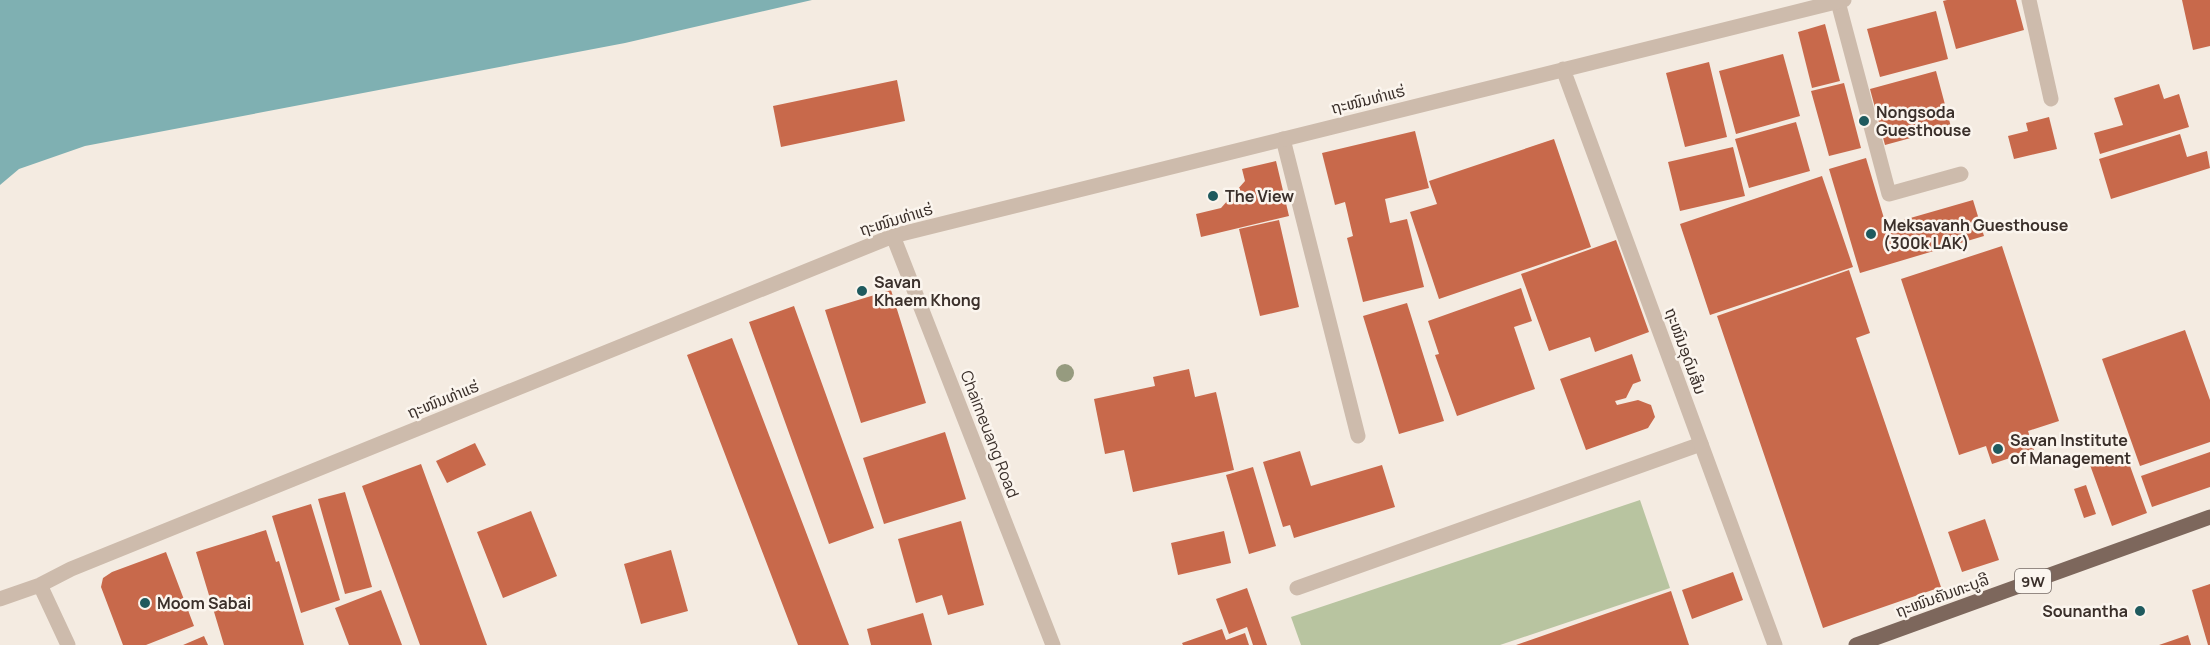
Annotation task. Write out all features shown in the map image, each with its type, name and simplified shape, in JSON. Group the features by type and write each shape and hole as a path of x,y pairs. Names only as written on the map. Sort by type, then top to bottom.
{"main road":[{"name":"ຖະໜົນຄັນທະບູລີ","path":"1856,645 2210,517"}],"street":[{"path":"2029,0 2051,99"},
{"path":"1841,1 1889,194 1961,174"},
{"name":"ຖະໜົນທ່າແຮ່","path":"0,599 40,585 72,569 893,236 1841,1"},
{"name":"ຖະໜົນອຸດົມສິນ","path":"1563,69 1775,645"},
{"path":"1283,139 1358,436"},
{"name":"Chaimeuang Road","path":"893,236 1053,645"},
{"path":"1298,588 1701,444"},
{"path":"40,585 68,645"}],"green space":[{"path":"1640,500 1670,588 1500,645 1301,645 1291,617"}],"water":[{"path":"0,0 812,0 625,43 85,146 19,169 0,185"}],"building":[{"path":"2016,0 2024,30 1956,49 1943,1"},
{"path":"2182,0 2210,0 2210,46 2193,50"},
{"path":"1936,11 1948,59 1880,77 1867,29"},
{"path":"1825,24 1840,81 1812,88 1798,32"},
{"path":"1783,54 1800,116 1736,134 1719,71"},
{"path":"1709,62 1727,137 1685,147 1666,73"},
{"path":"1936,71 1951,127 1885,145 1870,89"},
{"path":"897,80 905,121 781,147 773,106"},
{"path":"1844,83 1861,148 1829,156 1811,91"},
{"path":"2159,84 2164,99 2179,94 2189,127 2100,154 2094,133 2123,125 2114,98"},
{"path":"2049,117 2057,149 2014,159 2008,136 2028,131 2026,123"},
{"path":"1796,122 1810,171 1749,188 1735,139"},
{"path":"1415,131 1429,188 1385,199 1390,223 1407,219 1424,287 1363,302 1347,238 1353,236 1345,202 1335,205 1322,153"},
{"path":"2180,134 2187,157 2207,151 2210,168 2111,199 2099,159"},
{"path":"1554,139 1591,247 1439,299 1410,212 1437,204 1429,181"},
{"path":"1733,147 1745,196 1680,211 1668,162"},
{"path":"1866,158 1886,225 1973,200 1984,236 1860,273 1829,169"},
{"path":"1276,161 1289,216 1201,237 1196,214 1221,208 1245,181 1242,169"},
{"path":"1822,176 1853,267 1710,315 1680,224"},
{"path":"1279,220 1299,307 1260,316 1239,229"},
{"path":"1616,240 1649,332 1595,352 1590,337 1549,351 1521,274"},
{"path":"2002,246 2059,421 2028,431 2034,450 1992,464 1986,446 1959,455 1901,279"},
{"path":"1849,270 1870,333 1856,338 1941,587 1823,628 1717,316"},
{"path":"1521,288 1532,321 1514,327 1535,389 1457,416 1435,355 1439,354 1428,321"},
{"path":"891,290 926,403 861,423 825,310"},
{"path":"1407,303 1444,421 1399,434 1363,316"},
{"path":"794,306 874,528 829,544 749,322"},
{"path":"2185,330 2210,400 2210,442 2140,466 2102,359"},
{"path":"732,338 849,645 798,645 687,355"},
{"path":"1632,354 1641,381 1633,384 1626,398 1615,401 1617,405 1638,400 1651,405 1655,417 1648,428 1586,450 1560,379"},
{"path":"1189,369 1195,397 1216,392 1234,470 1133,492 1124,450 1105,454 1094,399 1155,386 1153,377"},
{"path":"945,432 966,499 884,524 863,458"},
{"path":"475,443 486,465 447,483 436,461"},
{"path":"1300,451 1311,486 1382,465 1395,507 1294,538 1290,525 1283,527 1263,462"},
{"path":"2125,452 2147,513 2112,526 2090,465"},
{"path":"2210,452 2210,487 2152,507 2141,476"},
{"path":"421,464 487,645 420,645 362,486"},
{"path":"1253,467 1276,546 1249,554 1226,475"},
{"path":"2086,485 2096,514 2084,518 2074,489"},
{"path":"345,492 372,587 345,594 318,499"},
{"path":"311,504 340,600 301,613 272,516"},
{"path":"531,511 557,576 503,598 477,532"},
{"path":"1985,519 1999,560 1962,572 1948,532"},
{"path":"961,521 984,605 948,615 942,595 916,603 898,539"},
{"path":"266,530 276,562 279,561 304,645 224,645 196,552"},
{"path":"1224,531 1231,563 1178,575 1171,543"},
{"path":"671,550 688,611 641,624 624,564"},
{"path":"166,552 194,626 146,645 123,645 101,587 103,578 112,572"},
{"path":"1733,572 1743,600 1692,619 1682,590"},
{"path":"2210,584 2210,645 2208,645 2192,590"},
{"path":"1247,588 1267,645 1253,645 1247,627 1229,634 1216,599"},
{"path":"381,590 402,645 349,645 335,608"},
{"path":"1671,591 1689,645 1516,645"},
{"path":"923,613 932,645 871,645 867,629"},
{"path":"1222,629 1226,640 1245,633 1249,645 1183,645 1182,643"},
{"path":"2188,635 2191,645 2159,645"},
{"path":"204,636 208,645 183,645"}],"place":[{"name":"Nongsoda Guesthouse","path":"1864,121"},
{"name":"The View","path":"1213,196"},
{"name":"Meksavanh Guesthouse (300k LAK)","path":"1871,234"},
{"name":"Savan Khaem Khong","path":"862,291"},
{"name":"Savan Institute of Management","path":"1998,449"},
{"name":"Moom Sabai","path":"145,603"},
{"name":"Sounantha","path":"2140,611"}]}
